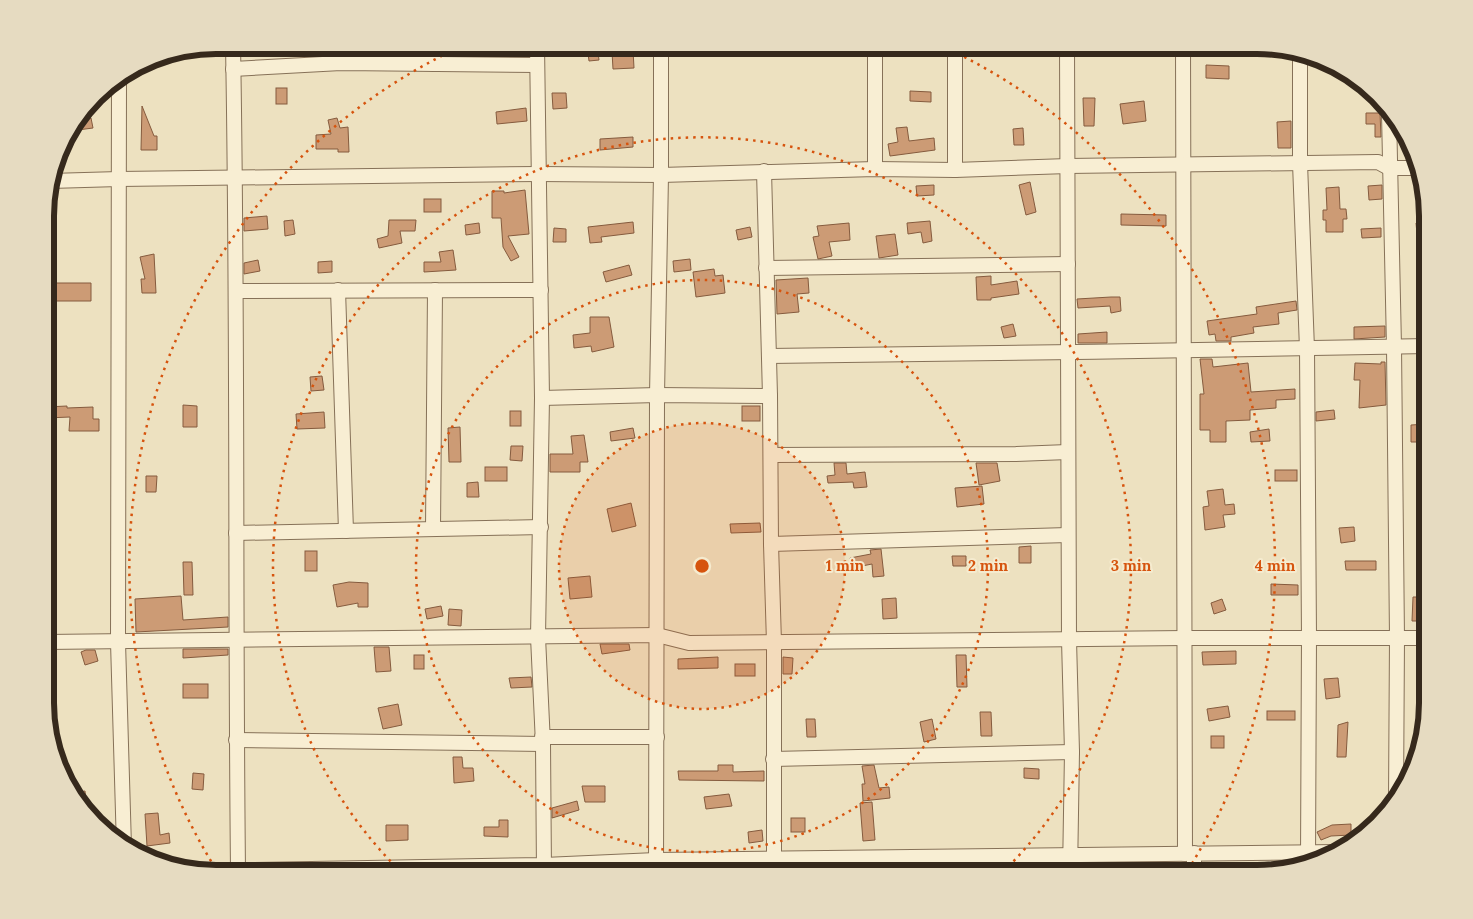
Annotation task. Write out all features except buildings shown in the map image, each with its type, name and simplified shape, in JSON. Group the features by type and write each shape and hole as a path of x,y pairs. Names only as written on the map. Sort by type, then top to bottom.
{"street":[{"path":"233,54 236,291 236,740 238,865"},
{"path":"340,64 341,54"},
{"path":"434,54 434,64"},
{"path":"537,54 542,398 538,637 544,865"},
{"path":"656,865 657,395 661,54"},
{"path":"875,54 875,169"},
{"path":"955,54 955,170"},
{"path":"1067,54 1068,535 1072,752 1070,865"},
{"path":"1183,54 1185,638 1190,853 1192,865"},
{"path":"685,865 773,859 1190,853 1308,857 1309,637 1306,349 1300,163 1300,59"},
{"path":"233,69 340,64 537,65"},
{"path":"119,86 118,642 124,836"},
{"path":"1388,120 1394,347 1397,638 1396,786"},
{"path":"58,181 661,174 875,169 955,170 1184,163 1378,162 1389,168 1412,168"},
{"path":"764,171 774,643 773,865"},
{"path":"766,268 1068,264"},
{"path":"338,290 346,531"},
{"path":"434,529 435,290"},
{"path":"236,291 541,290"},
{"path":"769,356 1419,346"},
{"path":"542,398 657,395 770,396"},
{"path":"771,455 1068,452"},
{"path":"236,533 541,527"},
{"path":"771,544 1068,535"},
{"path":"54,642 657,635 689,644 1185,638 1419,638"},
{"path":"236,740 657,738"},
{"path":"773,759 1072,752"}]}
